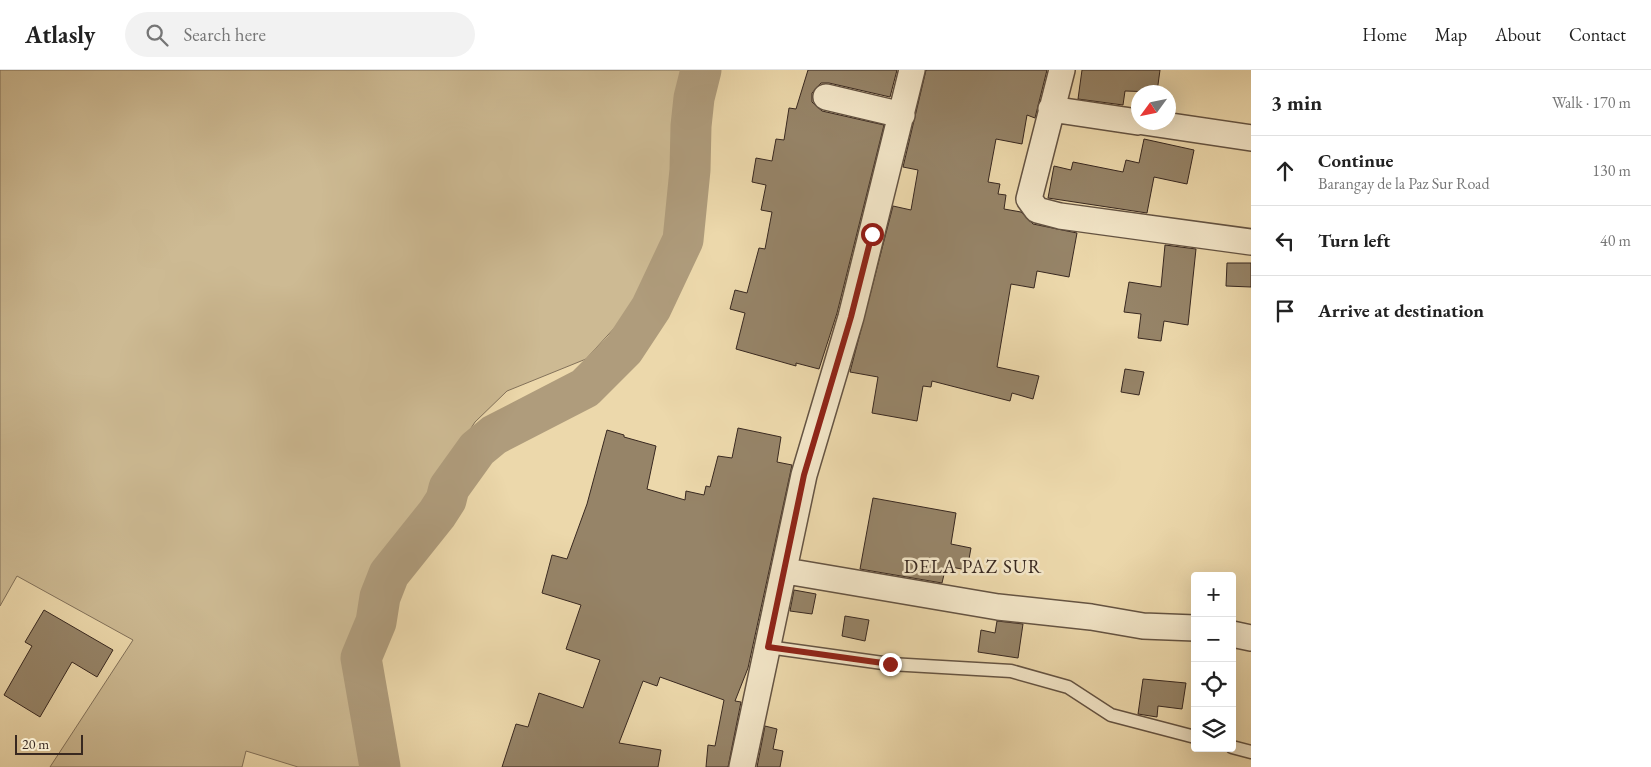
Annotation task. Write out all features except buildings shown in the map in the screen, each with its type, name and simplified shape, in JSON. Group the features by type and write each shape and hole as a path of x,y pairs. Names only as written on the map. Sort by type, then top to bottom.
{"street":[{"path":"742,767 786,571 804,475 851,317 912,70"},
{"path":"1062,70 1029,199 1036,210 1060,216 1251,242"},
{"path":"826,98 902,115"},
{"path":"1051,109 1131,121"},
{"path":"1176,127 1251,138"},
{"path":"786,571 998,607 1091,617 1143,626 1191,628"},
{"path":"1236,635 1251,638"}],"lane":[{"path":"768,647 890,664 1011,671 1068,687 1111,715 1191,736"},
{"path":"1236,748 1251,752"}],"shaded area":[{"path":"0,70 694,70 668,241 629,312 586,359 507,391 475,422 399,539 353,631 358,712 371,767 298,767 246,751 242,767 50,767 133,640 17,576 0,606"}],"waterway":[{"path":"380,767 361,658 376,622 380,597 389,574 437,514 446,500 449,488 477,449 494,435 585,388 624,349 651,308 683,240 690,170 691,126 694,98 701,70"}],"district":[{"name":"DELA PAZ SUR","path":"973,566"}],"route":[{"path":"872,234 851,317 804,475 786,571 768,647 890,664"}]}
